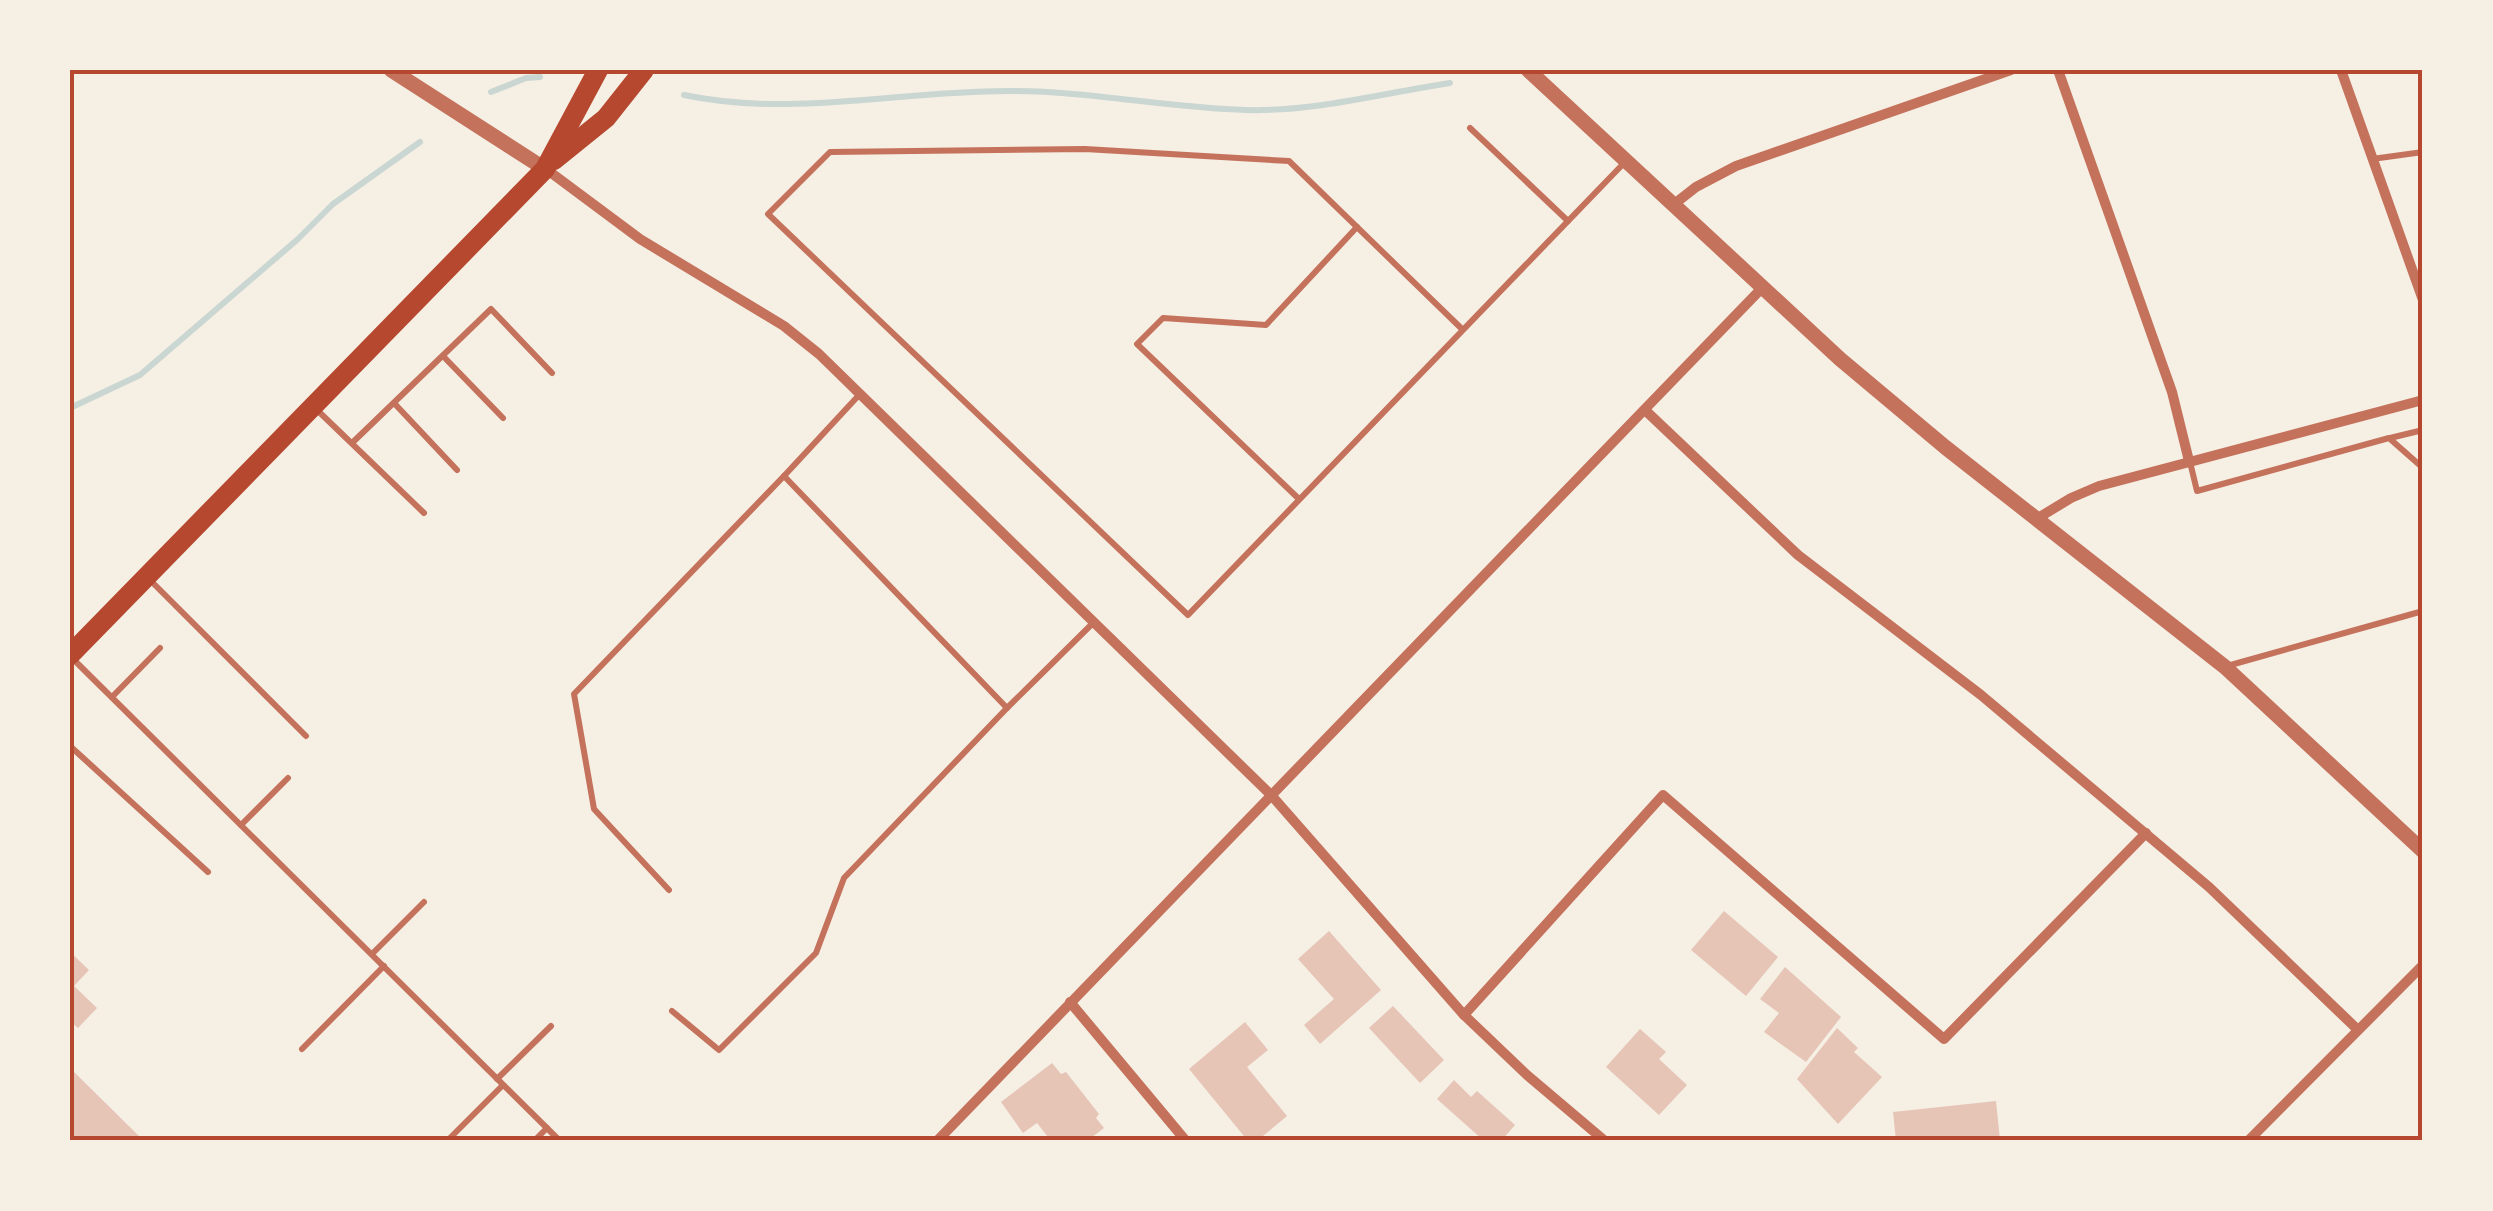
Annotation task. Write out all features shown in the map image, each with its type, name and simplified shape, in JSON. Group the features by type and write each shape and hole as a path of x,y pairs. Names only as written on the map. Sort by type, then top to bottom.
{"main road":[{"path":"545,168 598,70"},
{"path":"70,656 545,168 606,118 644,70"}],"street":[{"path":"393,70 545,168 640,239 784,326 860,394 1272,796 1464,1015 1605,1141"},
{"path":"1528,70 1762,288 1944,447 2224,667 2423,851"},
{"path":"1673,205 1696,186 1736,166 2011,70"},
{"path":"2058,70 2172,392 2189,461"},
{"path":"2340,70 2423,300"},
{"path":"937,1141 1762,288"},
{"path":"2038,518 2099,486 2423,400"},
{"path":"1646,411 1798,556 1981,695 2209,887 2357,1029"},
{"path":"1464,1015 1662,795 1944,1039 2146,833"},
{"path":"2248,1141 2423,965"},
{"path":"1070,1002 1186,1141"}],"lane":[{"path":"1470,128 1568,221"},
{"path":"1463,330 1289,160 1085,148 830,152 768,214 1188,615 1299,499 1463,330 1626,161"},
{"path":"2372,159 2423,152"},
{"path":"1299,499 1137,344 1162,318 1266,325 1357,227"},
{"path":"352,443 491,310 552,372"},
{"path":"442,356 503,418"},
{"path":"669,890 594,809 574,694 860,394"},
{"path":"394,403 457,470"},
{"path":"314,407 424,513"},
{"path":"2189,461 2198,491 2423,430"},
{"path":"2389,438 2422,464"},
{"path":"784,476 1007,708"},
{"path":"147,578 306,736"},
{"path":"2224,667 2423,611"},
{"path":"672,1011 720,1050 816,953 844,878 1093,624"},
{"path":"112,697 160,648"},
{"path":"70,656 560,1141"},
{"path":"70,746 208,872"},
{"path":"241,825 288,778"},
{"path":"372,955 424,902"},
{"path":"302,1048 384,966"},
{"path":"447,1141 551,1026"},
{"path":"534,1141 547,1128"}],"building":[{"path":"1724,911 1778,957 1746,996 1691,950"},
{"path":"1329,931 1381,990 1320,1044 1304,1025 1334,999 1298,959"},
{"path":"70,952 89,970 74,986 97,1008 78,1028 70,1021"},
{"path":"1785,967 1841,1017 1806,1062 1764,1032 1779,1013 1760,999"},
{"path":"1393,1006 1444,1060 1420,1083 1369,1028"},
{"path":"1245,1022 1268,1050 1247,1067 1287,1116 1257,1141 1248,1141 1189,1069"},
{"path":"1837,1028 1858,1048 1854,1052 1882,1077 1838,1124 1797,1079"},
{"path":"1640,1029 1666,1052 1659,1059 1687,1085 1659,1115 1606,1067"},
{"path":"1052,1063 1061,1074 1066,1072 1099,1114 1096,1118 1104,1128 1087,1141 1051,1141 1037,1123 1023,1133 1001,1102"},
{"path":"70,1068 144,1141 70,1141"},
{"path":"1454,1080 1471,1097 1477,1091 1515,1125 1501,1141 1484,1141 1437,1099"},
{"path":"1996,1101 2000,1140 1896,1141 1893,1112"}],"waterway":[{"path":"491,92 526,78 540,77"},
{"path":"684,95 765,104 806,104 1011,91 1216,109 1271,110 1450,83"},
{"path":"70,408 140,375 333,204 420,142"}]}
